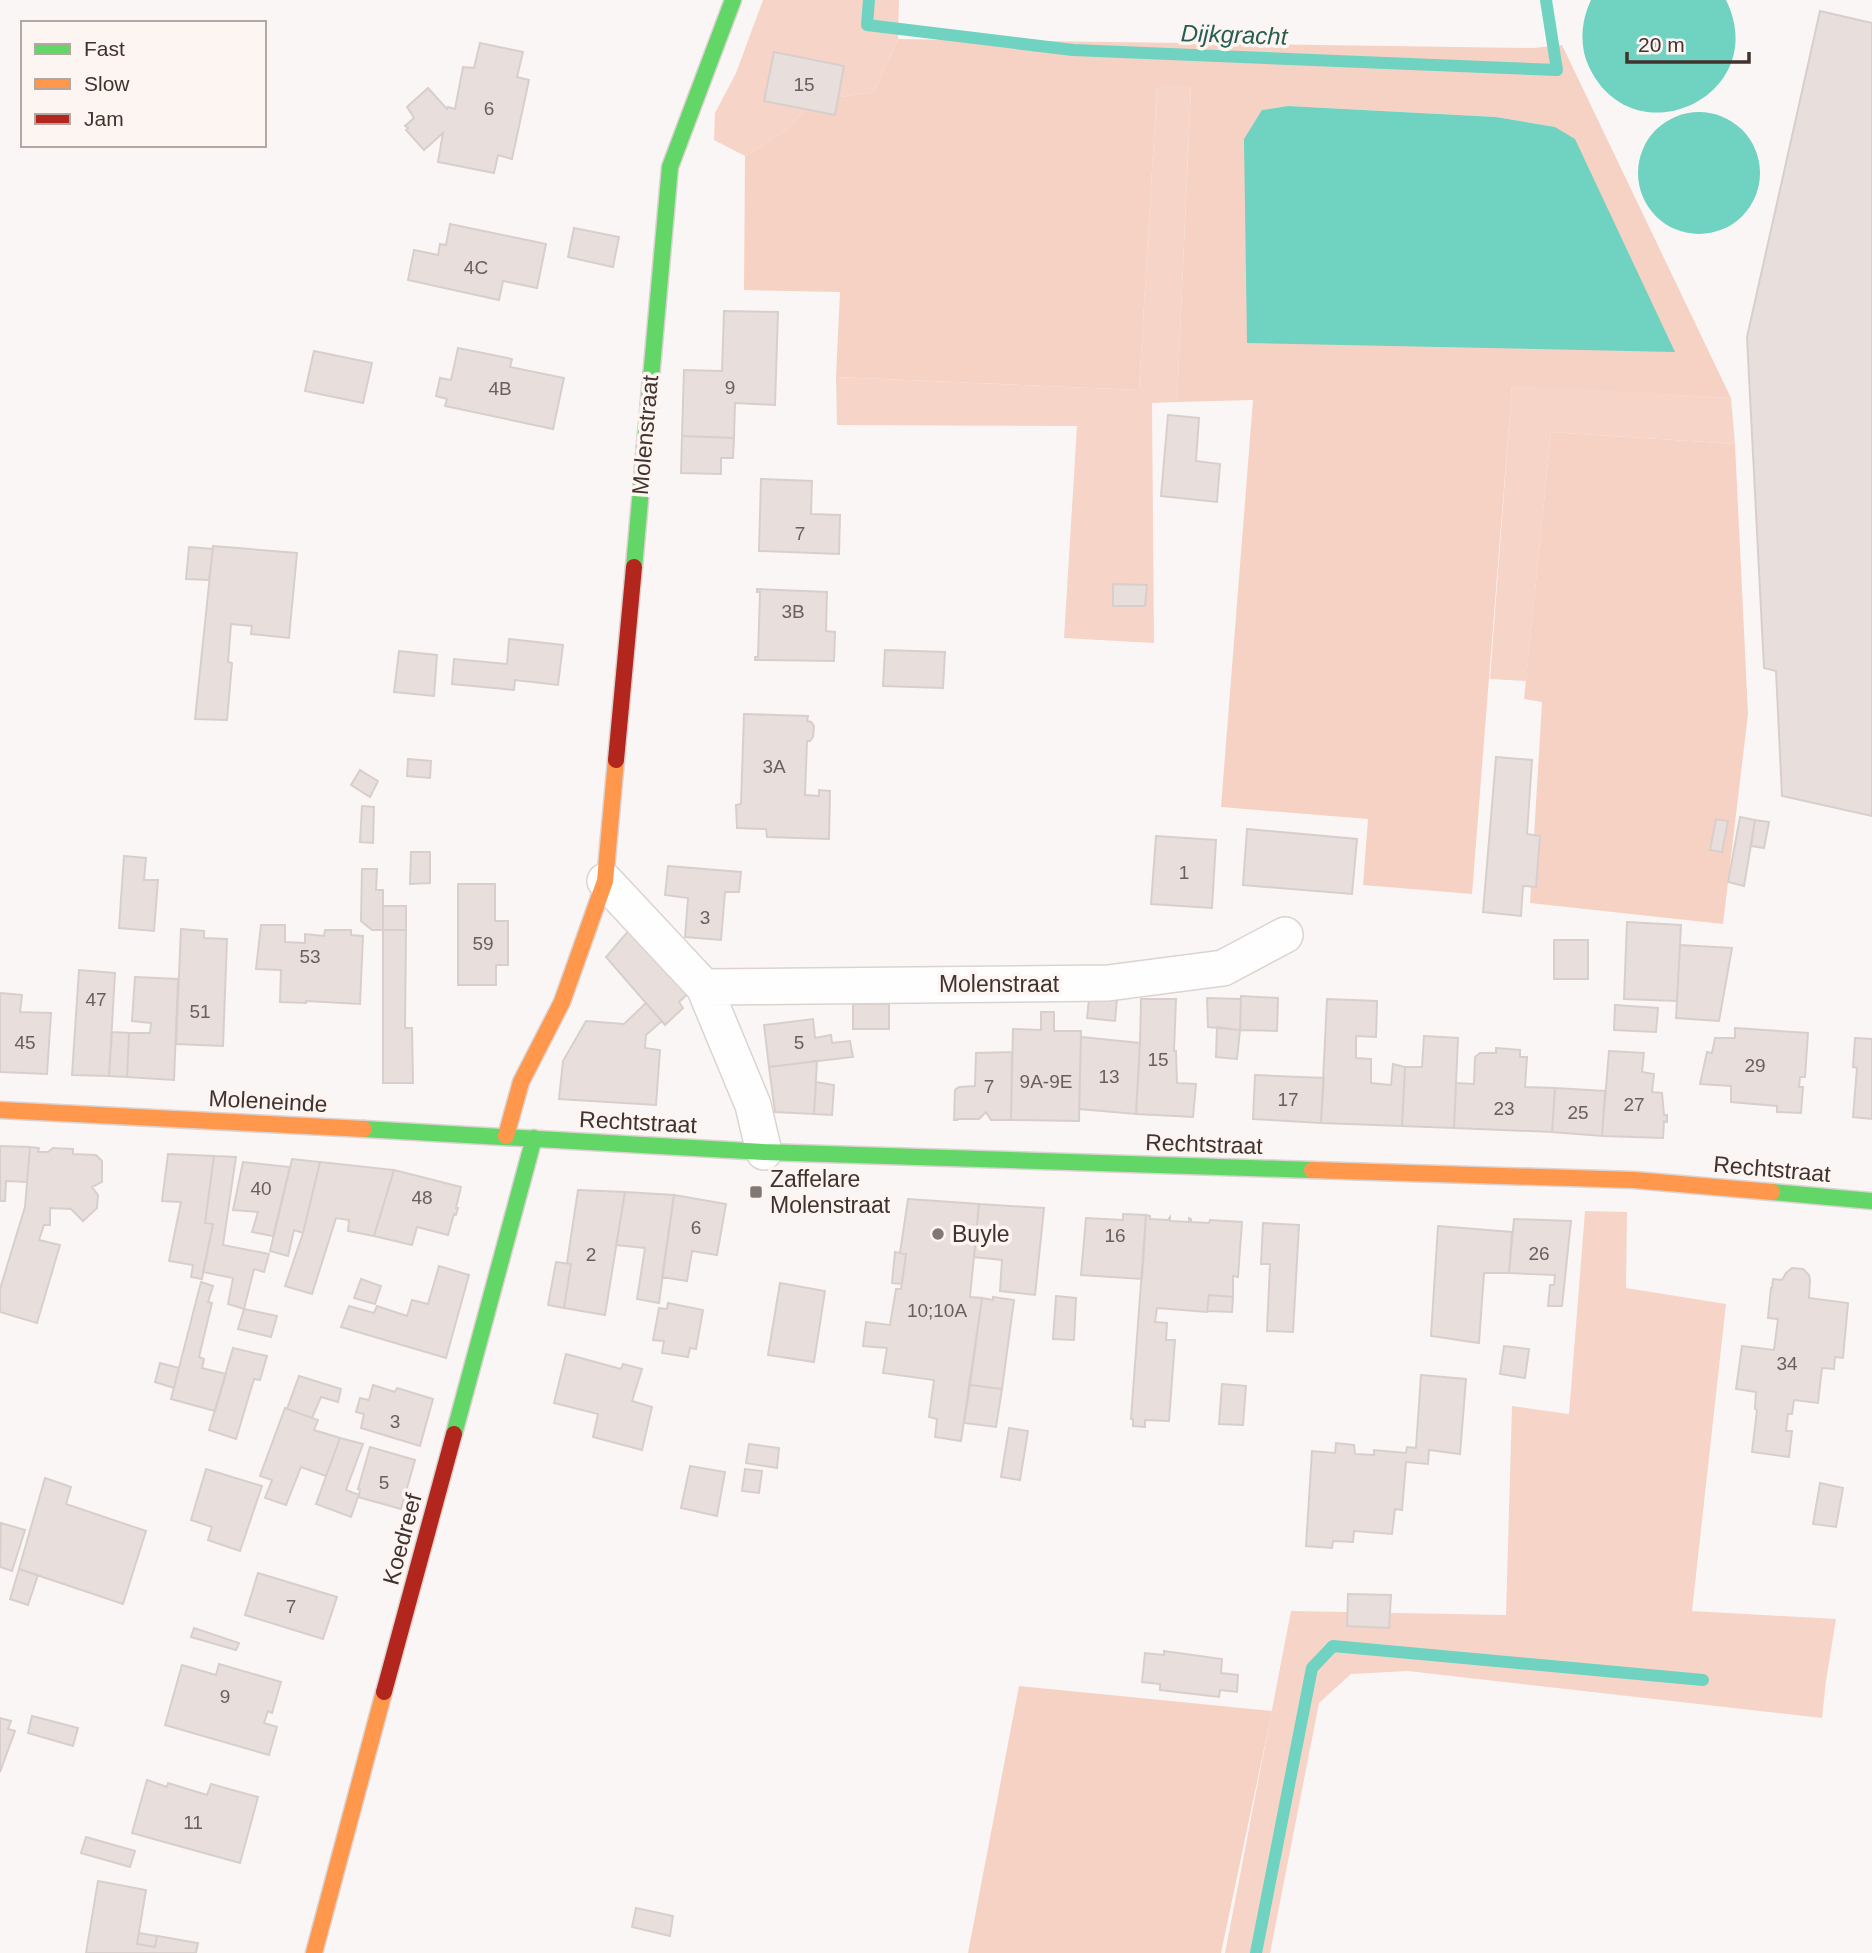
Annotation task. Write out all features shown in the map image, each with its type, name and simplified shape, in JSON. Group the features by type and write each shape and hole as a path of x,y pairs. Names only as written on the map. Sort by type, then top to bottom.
{"street":[{"name":"Molenstraat","path":"506,1136 521,1082 562,1002 605,881 670,167 733,0"},
{"path":"605,881 704,987 753,1105 764,1152"},
{"name":"Molenstraat","path":"704,987 1108,983 1223,968 1285,935"},
{"name":"Moleneinde","path":"0,1110 534,1138"},
{"name":"Rechtstraat","path":"534,1138 764,1152 1634,1180 1872,1201"},
{"name":"Koedreef","path":"314,1953 534,1138"}],"shaded area":[{"path":"763,0 899,0 898,39 874,92 813,101 785,131 745,156 714,140 715,113 736,73"},
{"path":"1591,0 1726,0 1735,34 1731,64 1715,88 1692,104 1665,112 1636,110 1610,95 1589,67 1582,34"},
{"path":"898,39 1533,48 1562,45 1731,398 1512,386 1472,894 1363,885 1368,819 1221,807 1253,400 1177,402 1191,87 1157,86 1139,390 836,377 840,292 744,290 745,156 785,131 813,101 874,92","holes":["1288,106 1496,117 1555,127 1262,110"]},
{"path":"1157,86 1191,86 1177,402 1152,403 1154,643 1064,638 1077,426 837,425 836,377 1139,390"},
{"path":"1288,106 1496,117 1555,127 1575,139 1675,352 1247,343 1244,139 1262,110"},
{"path":"1699,112 1722,117 1742,130 1755,150 1760,173 1755,196 1742,216 1722,229 1699,234 1676,229 1656,216 1643,196 1638,173 1643,150 1656,130 1676,117"},
{"path":"1512,385 1731,398 1735,444 1551,432 1526,681 1490,679"},
{"path":"1551,432 1735,444 1748,714 1723,924 1530,903 1542,702 1524,699"},
{"path":"1585,1211 1627,1212 1626,1288 1726,1304 1692,1611 1836,1619 1822,1718 1408,1671 1351,1674 1319,1703 1270,1953 1225,1953 1291,1611 1506,1615 1512,1406 1569,1414"},
{"path":"1019,1686 1272,1711 1221,1953 968,1953"}],"building":[{"path":"1820,11 1872,23 1872,816 1782,796 1776,671 1764,668 1747,337"},
{"path":"480,43 523,52 517,77 529,80 512,159 498,155 494,173 438,162 443,133 424,150 405,126 414,118 407,107 428,88 447,109 455,109 463,67 474,68"},
{"path":"774,52 844,66 835,115 764,101"},
{"path":"450,224 546,244 537,288 503,281 499,300 408,280 414,250 438,255 440,244 446,245"},
{"path":"574,228 619,237 613,267 568,257"},
{"path":"724,311 778,312 775,405 735,403 734,438 682,436 684,370 722,371"},
{"path":"458,348 512,359 510,367 564,378 553,429 445,406 447,399 436,396 440,378 451,380"},
{"path":"314,351 372,363 363,403 305,391"},
{"path":"1168,415 1199,418 1196,461 1220,464 1217,502 1161,496"},
{"path":"682,436 734,438 733,458 721,458 721,474 681,473"},
{"path":"761,479 812,481 811,514 840,515 839,554 759,551"},
{"path":"213,546 297,553 289,638 251,634 252,626 231,624 228,662 232,663 227,720 195,719"},
{"path":"189,547 213,549 209,580 186,579"},
{"path":"1113,584 1147,585 1145,606 1113,606"},
{"path":"757,589 827,592 826,631 835,632 834,661 755,660 755,657 758,657 760,592 757,592"},
{"path":"509,639 563,645 558,685 515,680 514,690 452,684 454,659 507,664"},
{"path":"885,650 945,652 943,688 883,686"},
{"path":"399,651 437,655 434,696 394,692"},
{"path":"744,714 808,716 807,721 814,726 813,737 807,741 805,795 819,796 819,790 830,791 829,839 767,837 766,829 737,828 736,805 741,804"},
{"path":"1496,757 1532,760 1527,834 1540,836 1536,887 1523,886 1521,916 1483,912"},
{"path":"408,759 431,761 430,778 407,776"},
{"path":"360,770 378,781 370,797 351,785"},
{"path":"362,806 374,807 373,843 360,842"},
{"path":"1740,817 1755,820 1744,886 1728,882"},
{"path":"1716,819 1728,821 1722,852 1710,850"},
{"path":"1755,820 1769,822 1764,848 1751,846"},
{"path":"1247,829 1357,839 1352,894 1243,885"},
{"path":"1156,836 1216,840 1212,908 1151,904"},
{"path":"411,852 430,852 430,883 410,884"},
{"path":"124,856 146,858 144,880 158,880 154,931 119,928"},
{"path":"668,866 741,872 739,892 725,892 721,940 685,937 688,898 665,895"},
{"path":"362,869 377,869 376,890 383,890 383,930 372,930 361,921"},
{"path":"458,884 495,884 495,921 508,921 508,965 496,965 496,985 458,985"},
{"path":"383,906 406,906 406,930 383,930"},
{"path":"1627,922 1681,925 1677,1001 1624,999"},
{"path":"261,925 285,925 285,942 305,943 305,934 324,936 325,930 351,930 351,935 363,936 360,1004 280,1002 281,970 256,969"},
{"path":"631,928 690,992 679,1002 683,1008 665,1025 606,957"},
{"path":"181,929 204,931 204,938 227,939 223,1046 176,1044"},
{"path":"383,930 406,930 405,1028 412,1028 413,1083 383,1083"},
{"path":"1554,940 1588,940 1588,979 1554,979"},
{"path":"1680,945 1732,948 1719,1021 1676,1018"},
{"path":"79,970 115,973 109,1076 72,1075"},
{"path":"135,977 178,979 174,1080 127,1077 129,1033 150,1033 151,1023 132,1021"},
{"path":"0,993 22,995 20,1012 51,1013 47,1074 0,1072"},
{"path":"1241,996 1278,998 1277,1031 1240,1030"},
{"path":"1207,998 1241,999 1240,1030 1208,1027"},
{"path":"1089,999 1117,999 1115,1021 1087,1018"},
{"path":"1141,999 1176,999 1174,1051 1177,1083 1196,1084 1193,1117 1136,1114"},
{"path":"1327,999 1377,1001 1376,1037 1356,1036 1356,1058 1371,1059 1371,1083 1391,1085 1393,1064 1405,1067 1402,1126 1321,1123"},
{"path":"646,1003 662,1021 646,1035 645,1048 660,1050 656,1105 559,1099 563,1061 586,1021 624,1024"},
{"path":"853,1004 889,1004 889,1029 853,1029"},
{"path":"1615,1005 1658,1008 1656,1032 1614,1030"},
{"path":"1041,1012 1054,1012 1054,1031 1081,1031 1079,1121 1011,1120 1013,1029 1041,1030"},
{"path":"813,1019 815,1038 831,1035 832,1043 850,1041 853,1057 769,1067 764,1025"},
{"path":"1217,1027 1240,1030 1237,1059 1216,1057"},
{"path":"1735,1028 1808,1033 1805,1077 1800,1077 1799,1087 1803,1087 1801,1113 1777,1112 1777,1106 1731,1102 1731,1086 1700,1084 1707,1052 1712,1053 1715,1038 1735,1038"},
{"path":"112,1032 129,1033 127,1077 109,1076"},
{"path":"1424,1036 1458,1038 1454,1128 1402,1126 1405,1067 1422,1067"},
{"path":"1081,1037 1140,1043 1136,1114 1079,1109"},
{"path":"1855,1038 1872,1039 1872,1119 1853,1117 1857,1068 1853,1067"},
{"path":"1496,1048 1520,1050 1520,1057 1527,1057 1525,1087 1555,1088 1552,1132 1454,1128 1456,1083 1474,1084 1475,1057 1480,1053 1496,1053"},
{"path":"1609,1051 1644,1053 1642,1072 1654,1074 1652,1092 1662,1093 1664,1115 1667,1115 1663,1138 1602,1136"},
{"path":"1012,1052 1011,1120 991,1120 986,1112 979,1119 954,1120 955,1090 959,1087 975,1086 976,1053"},
{"path":"817,1061 814,1114 775,1112 769,1067"},
{"path":"1255,1075 1324,1078 1321,1123 1253,1119"},
{"path":"816,1082 834,1085 832,1115 814,1114"},
{"path":"1555,1088 1605,1091 1602,1136 1552,1132"},
{"path":"0,1146 30,1147 27,1182 6,1181 5,1201 0,1201"},
{"path":"30,1147 39,1148 38,1152 48,1152 53,1148 73,1149 73,1154 96,1155 102,1161 102,1182 92,1187 98,1195 97,1208 83,1221 71,1209 50,1208 50,1225 44,1225 39,1240 60,1245 37,1323 0,1312 0,1289 25,1207"},
{"path":"168,1154 214,1156 205,1223 213,1224 202,1279 191,1277 193,1265 169,1261 181,1202 162,1201"},
{"path":"214,1156 236,1157 223,1245 269,1254 264,1272 254,1269 244,1309 228,1304 233,1278 203,1272 213,1224 205,1223"},
{"path":"292,1159 320,1162 303,1233 294,1230 288,1256 270,1251"},
{"path":"243,1162 290,1167 273,1236 252,1232 258,1212 233,1210"},
{"path":"320,1162 394,1170 374,1236 348,1231 349,1220 336,1218 312,1294 285,1286 303,1233"},
{"path":"394,1170 461,1187 458,1208 448,1235 417,1227 412,1245 374,1236"},
{"path":"578,1190 625,1192 605,1315 564,1308 571,1264 567,1263"},
{"path":"625,1192 674,1195 659,1303 637,1299 645,1248 616,1245"},
{"path":"674,1195 726,1204 717,1255 692,1251 687,1281 662,1277"},
{"path":"908,1199 979,1204 970,1297 982,1298 961,1441 935,1437 937,1419 929,1417 934,1380 883,1373 887,1348 863,1346 866,1322 890,1325 896,1289 901,1289 906,1254 900,1253"},
{"path":"979,1204 1044,1208 1035,1295 1000,1291 1002,1260 974,1257"},
{"path":"1123,1214 1146,1215 1142,1279 1081,1275 1086,1218 1123,1220"},
{"path":"1146,1215 1150,1216 1150,1219 1168,1220 1170,1217 1170,1221 1189,1222 1189,1218 1191,1222 1242,1222 1238,1277 1233,1276 1233,1297 1209,1295 1207,1312 1157,1308 1155,1322 1167,1323 1166,1340 1175,1340 1169,1421 1145,1420 1145,1427 1133,1426 1131,1419"},
{"path":"1514,1219 1571,1221 1562,1306 1548,1306 1550,1285 1554,1285 1555,1275 1509,1273"},
{"path":"1263,1223 1299,1225 1293,1332 1267,1331 1270,1264 1261,1264"},
{"path":"1438,1226 1512,1232 1509,1273 1484,1273 1479,1343 1431,1336"},
{"path":"895,1252 906,1254 902,1284 892,1283"},
{"path":"556,1262 571,1264 564,1308 548,1305"},
{"path":"439,1266 469,1275 446,1358 341,1327 349,1306 374,1313 377,1306 407,1316 412,1300 428,1304"},
{"path":"1792,1268 1803,1269 1809,1275 1809,1298 1848,1303 1843,1358 1835,1357 1834,1369 1822,1368 1818,1403 1794,1400 1792,1414 1788,1414 1786,1431 1792,1431 1789,1457 1752,1452 1757,1410 1756,1392 1736,1389 1742,1346 1774,1350 1778,1319 1768,1318 1771,1288 1773,1279 1782,1280"},
{"path":"361,1279 381,1286 375,1304 354,1298"},
{"path":"201,1282 213,1286 208,1302 212,1303 199,1357 204,1359 202,1368 226,1374 215,1411 171,1399"},
{"path":"780,1283 825,1291 814,1362 768,1355"},
{"path":"1209,1295 1233,1297 1232,1312 1207,1311"},
{"path":"1056,1296 1076,1298 1074,1340 1053,1339"},
{"path":"993,1297 1014,1300 1002,1389 970,1385 982,1298 993,1300"},
{"path":"668,1303 703,1310 696,1349 690,1348 688,1357 662,1353 664,1341 653,1340 659,1308 667,1309"},
{"path":"244,1309 277,1316 271,1337 238,1329"},
{"path":"1504,1346 1529,1349 1525,1378 1500,1374"},
{"path":"233,1348 267,1356 260,1380 254,1379 236,1439 209,1430"},
{"path":"566,1354 621,1369 623,1364 642,1369 632,1401 652,1407 642,1450 593,1437 598,1414 554,1403"},
{"path":"160,1363 179,1368 174,1388 155,1382"},
{"path":"1421,1375 1466,1379 1460,1454 1429,1450 1428,1464 1406,1462 1402,1510 1395,1509 1392,1534 1354,1531 1353,1542 1333,1541 1332,1548 1306,1546 1312,1451 1335,1453 1336,1443 1354,1445 1355,1454 1374,1455 1374,1450 1406,1453 1407,1447 1416,1448"},
{"path":"299,1376 341,1389 338,1402 321,1397 312,1418 287,1409"},
{"path":"1222,1384 1246,1386 1243,1425 1219,1424"},
{"path":"373,1385 395,1392 397,1388 433,1399 420,1446 361,1428 364,1414 356,1412 360,1398 369,1400"},
{"path":"970,1385 1002,1389 996,1427 964,1423"},
{"path":"285,1408 318,1420 314,1430 340,1438 326,1476 301,1467 286,1505 265,1498 272,1480 260,1476"},
{"path":"1009,1428 1028,1431 1020,1480 1001,1477"},
{"path":"340,1438 363,1444 346,1490 359,1495 358,1489 370,1447 415,1460 401,1509 358,1497 351,1517 316,1504"},
{"path":"749,1444 779,1448 777,1468 746,1463"},
{"path":"690,1466 725,1472 717,1516 681,1508"},
{"path":"206,1469 262,1486 240,1551 208,1540 212,1527 191,1520"},
{"path":"745,1469 762,1471 759,1493 742,1491"},
{"path":"45,1478 71,1487 66,1504 146,1531 123,1604 19,1569"},
{"path":"1820,1483 1843,1488 1836,1527 1813,1524"},
{"path":"1,1523 25,1530 12,1571 0,1567"},
{"path":"19,1569 38,1575 28,1605 10,1599"},
{"path":"258,1573 337,1597 323,1639 245,1615"},
{"path":"1348,1594 1391,1595 1389,1628 1347,1626"},
{"path":"194,1628 239,1643 236,1650 191,1637"},
{"path":"1164,1651 1222,1659 1221,1673 1238,1675 1237,1692 1220,1690 1219,1697 1160,1690 1160,1684 1142,1682 1145,1653 1164,1655"},
{"path":"219,1664 281,1682 272,1713 268,1711 264,1723 277,1727 269,1755 165,1725 182,1665 216,1675"},
{"path":"32,1716 78,1728 73,1746 28,1733"},
{"path":"0,1718 11,1721 8,1729 15,1731 0,1772"},
{"path":"147,1780 167,1787 168,1783 207,1795 211,1784 258,1797 240,1863 132,1833"},
{"path":"86,1837 135,1851 130,1867 81,1853"},
{"path":"98,1881 146,1890 137,1944 155,1947 157,1936 198,1943 196,1953 86,1953"},
{"path":"636,1908 673,1916 670,1936 632,1927"},
{"path":"139,1933 157,1936 155,1947 137,1944"}],"waterway":[{"name":"Dijkgracht","path":"869,0 867,25 1073,50 1557,70 1546,0"},
{"path":"1256,1953 1312,1668 1333,1646 1703,1680"}],"traffic: fast":[{"path":"634,567 670,167 733,0"},
{"path":"364,1129 764,1152 1312,1170"},
{"path":"454,1434 534,1138"},
{"path":"1772,1192 1872,1201"}],"traffic: slow":[{"path":"506,1136 521,1082 562,1002 605,881 616,760"},
{"path":"0,1110 364,1129"},
{"path":"1312,1170 1634,1180 1772,1192"},
{"path":"314,1953 384,1692"}],"traffic: jam":[{"path":"616,760 634,567"},
{"path":"384,1692 454,1434"}],"place":[{"name":"Zaffelare Molenstraat","path":"756,1192"},
{"name":"Buyle","path":"938,1234"}]}
